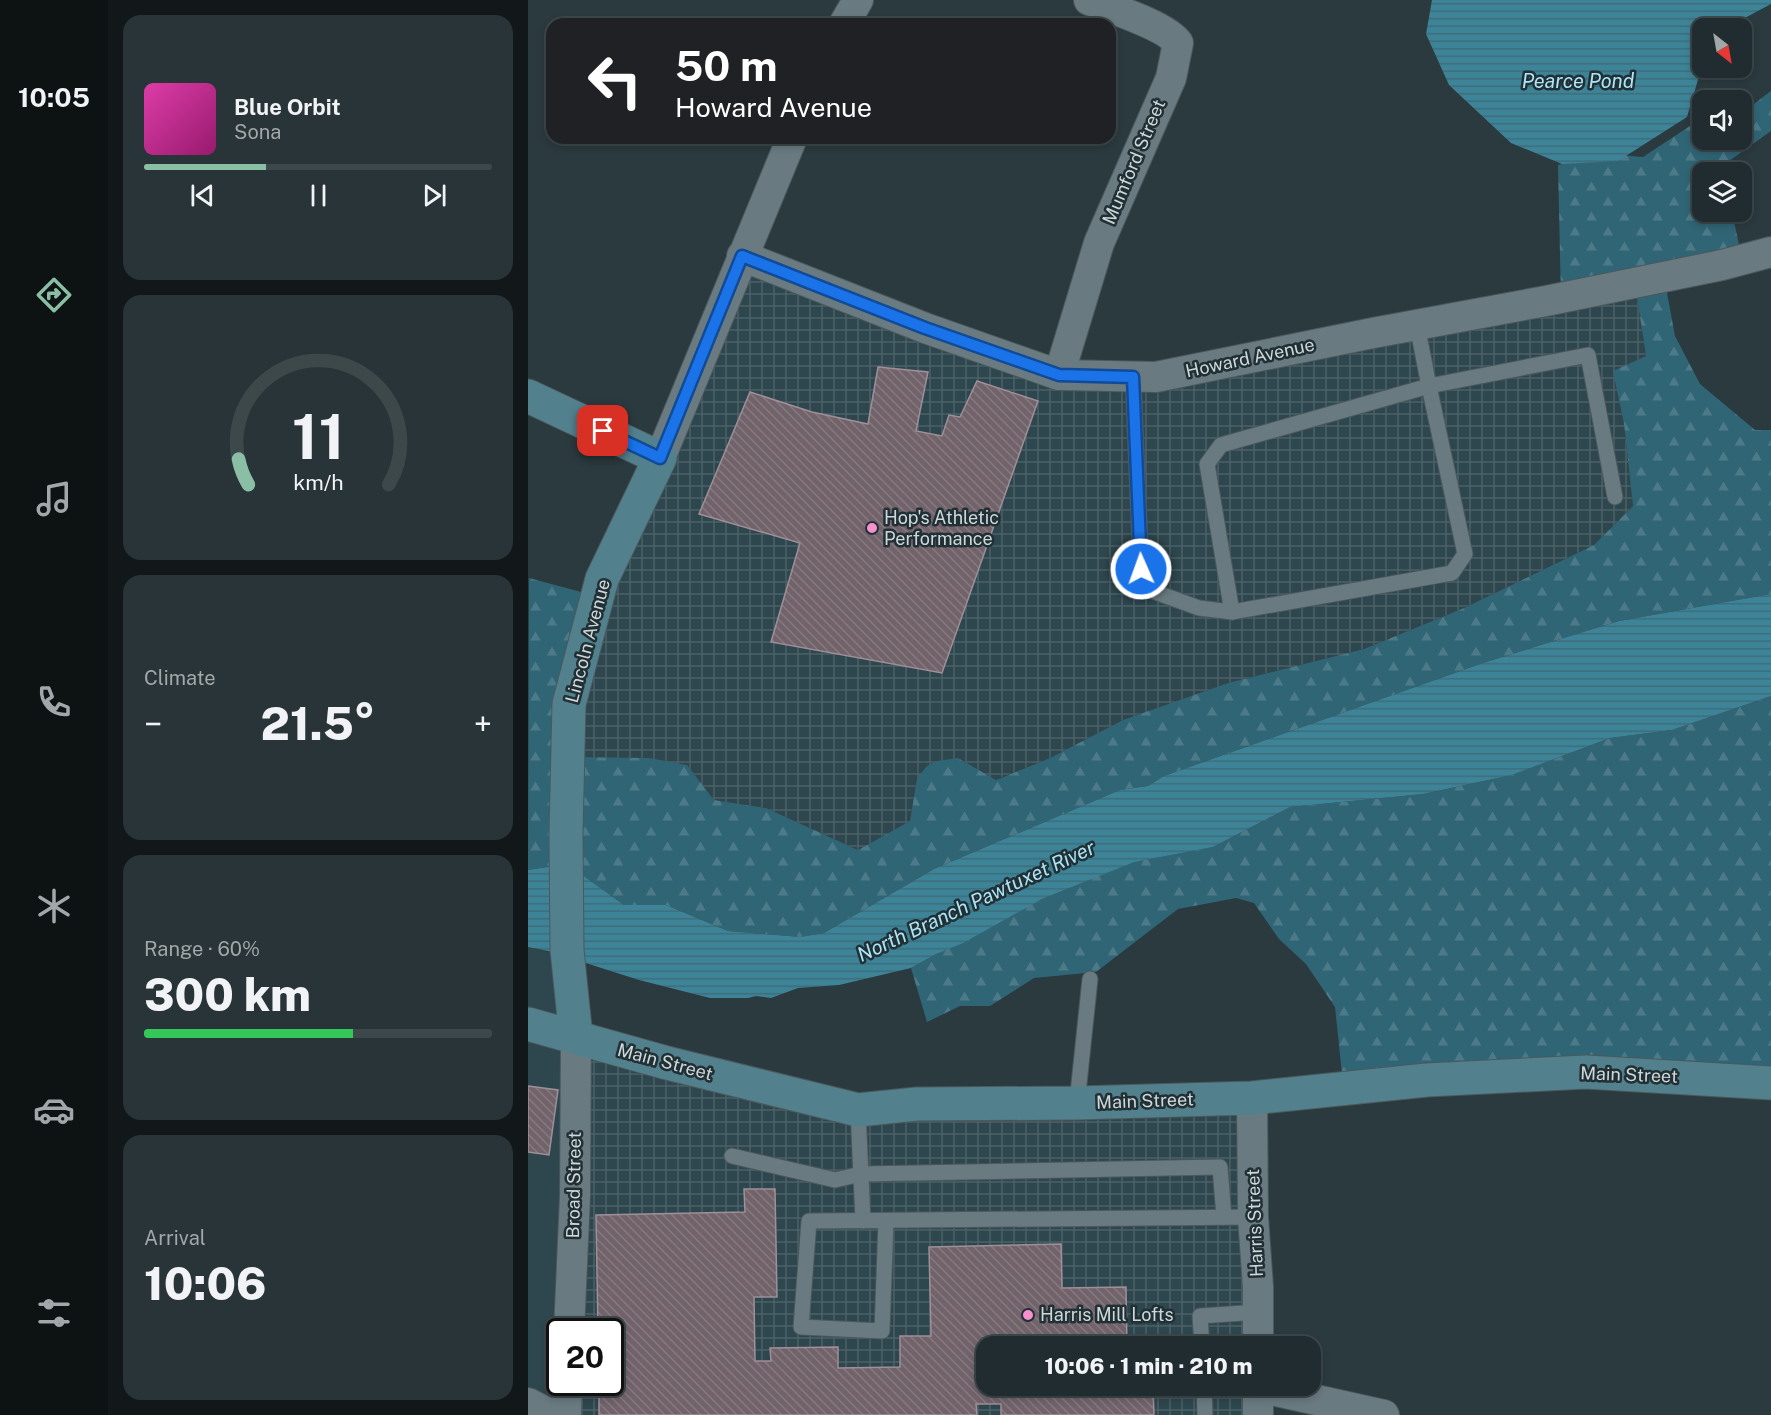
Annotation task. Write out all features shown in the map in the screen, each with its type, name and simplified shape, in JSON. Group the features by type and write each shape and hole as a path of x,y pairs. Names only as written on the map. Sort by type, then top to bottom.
{"main road":[{"path":"528,396 660,458"},
{"name":"Lincoln Avenue","path":"576,1037 567,950 569,704 602,579 660,458"},
{"name":"Main Street","path":"528,1024 689,1069 858,1110 917,1104 1077,1103 1252,1098 1426,1080 1586,1072 1771,1083"}],"street":[{"path":"848,18 858,0"},
{"name":"Mumford Street","path":"1059,375 1099,243 1171,78 1178,43 1174,36 1130,15 1089,0"},
{"name":"Lincoln Avenue","path":"660,458 789,144"},
{"name":"Howard Avenue","path":"742,256 925,328 1059,375 1156,377 1664,277 1771,252"},
{"name":"Broad Street","path":"570,1318 575,1196 576,1037"},
{"name":"Harris Street","path":"1252,1098 1238,1217 1258,1312 1258,1336"},
{"path":"566,1415 567,1396"},
{"path":"1258,1396 1258,1415"},
{"path":"1301,1396 1384,1415"},
{"path":"528,1403 552,1415"}],"lane":[{"path":"1133,377 1141,569 1155,592 1199,608 1232,612 1452,573 1465,554 1417,325"},
{"path":"1232,612 1207,464 1221,445 1429,386 1588,355 1615,497"},
{"path":"1077,1103 1090,979"},
{"path":"858,1110 862,1221"},
{"path":"732,1156 835,1180 861,1174 1220,1167 1238,1217 809,1221 801,1327 882,1331 886,1221"},
{"path":"1201,1336 1200,1316 1258,1312"},
{"path":"1204,1396 1205,1415"}],"shaded area":[{"path":"739,268 1064,378 1636,291 1646,356 1614,371 1624,424 1633,506 1594,545 1464,608 1364,649 1228,683 1123,720 1050,758 995,780 958,758 917,778 910,821 858,850 766,808 714,800 686,765 569,757 569,695"},
{"path":"528,947 569,957 561,1318 546,1318 546,1396 557,1396 556,1405 528,1401"},
{"path":"569,1052 917,1103 1238,1090 1257,1336 976,1336 976,1396 1259,1396 1258,1415 553,1415 557,1396 624,1396 624,1318 564,1318"}],"green space":[{"path":"1771,91 1771,131 1752,145 1752,105"},
{"path":"1692,125 1692,150 1744,150 1729,162 1692,162 1692,222 1734,222 1742,259 1665,282 1675,336 1700,384 1755,430 1771,430 1771,594 1619,621 1483,663 1164,776 1148,786 1120,790 934,869 824,933 800,937 728,931 666,905 624,905 574,869 560,865 528,870 529,578 596,596 569,757 649,758 687,765 714,800 766,808 858,850 910,821 917,778 927,766 937,761 958,758 996,780 1050,758 1123,720 1228,683 1364,649 1464,608 1594,545 1633,506 1624,424 1613,371 1646,356 1636,291 1561,298 1558,165 1607,154 1643,157"},
{"path":"1771,696 1771,1085 1343,1083 1335,1007 1306,964 1279,939 1254,903 1236,898 1178,909 1096,972 1034,978 990,1006 960,1006 927,1022 911,968 1008,913 1132,862 1213,847 1290,807 1423,794 1512,775 1610,738 1672,730"}],"water":[{"name":"Pearce Pond","path":"1432,0 1771,0 1771,4 1745,18 1692,18 1692,78 1698,78 1695,90 1692,90 1692,100 1687,117 1618,161 1562,164 1511,143 1449,85 1426,34"},
{"name":"North Branch Pawtuxet River","path":"1771,594 1771,696 1672,730 1610,738 1512,775 1423,794 1290,807 1213,847 1134,862 1042,899 963,943 911,968 839,985 798,988 771,998 756,996 710,998 639,980 548,951 528,947 528,870 561,865 574,869 624,905 666,905 728,931 800,937 824,933 934,869 1120,790 1148,786 1164,776 1483,663 1619,621"}],"building":[{"name":"Hop's Athletic Performance","path":"878,367 928,372 916,431 942,436 949,415 960,417 977,381 1038,401 942,673 771,642 800,543 699,514 750,392 812,412 868,424"},
{"path":"528,1086 558,1090 549,1155 528,1152"},
{"name":"Harris Mill Lofts","path":"744,1189 775,1189 777,1297 754,1297 755,1361 771,1361 770,1348 838,1347 838,1368 900,1367 900,1336 931,1336 929,1247 1061,1244 1062,1288 1126,1287 1127,1336 976,1336 976,1396 1153,1396 1154,1415 1001,1415 1001,1404 976,1404 977,1415 599,1415 599,1396 624,1396 624,1318 598,1318 596,1215 745,1212"}],"place":[{"name":"Hop's Athletic Performance","path":"872,528"},
{"name":"Harris Mill Lofts","path":"1028,1315"}],"route":[{"path":"603,431 660,458 742,256 925,328 1059,375 1133,377 1141,569"}]}
